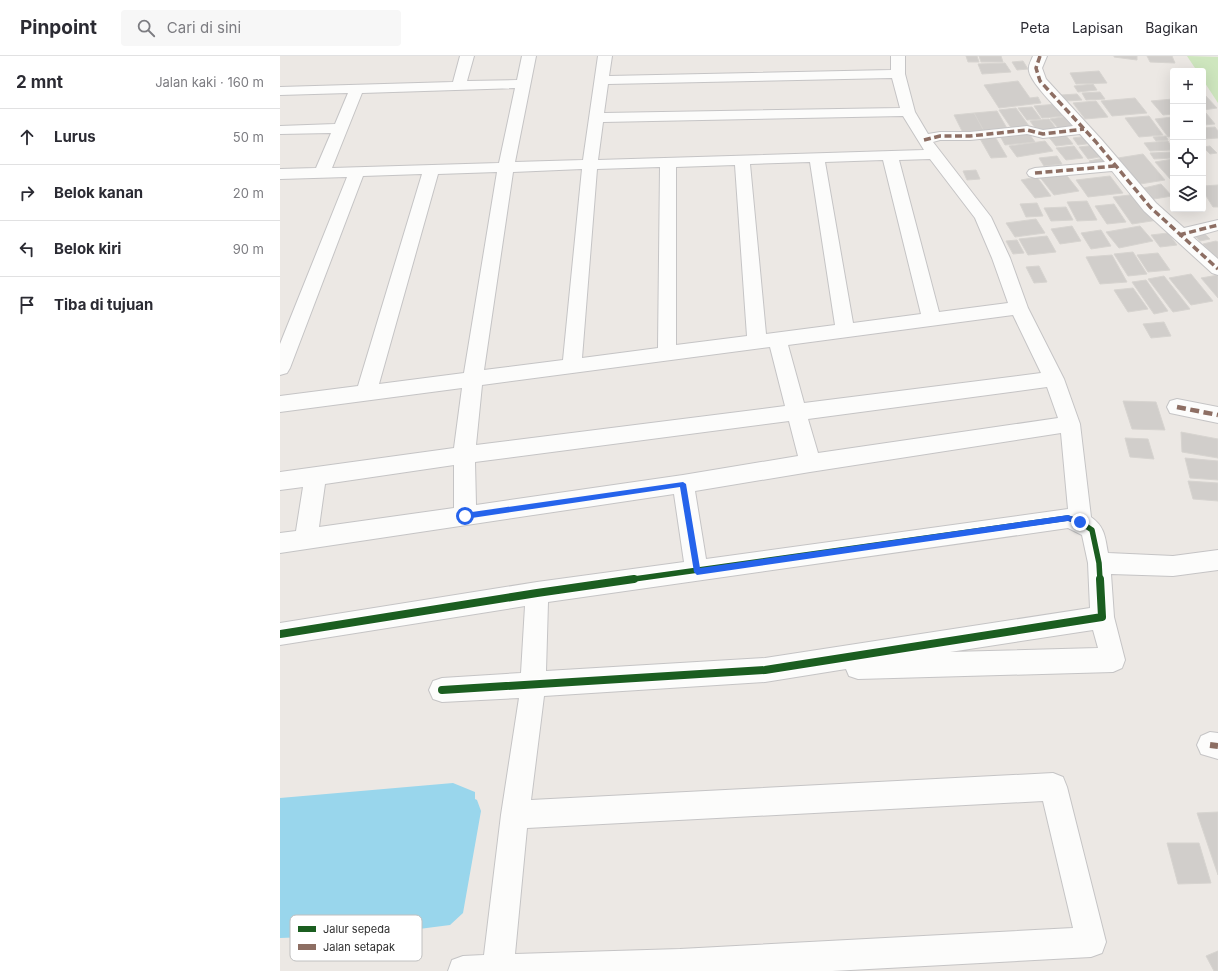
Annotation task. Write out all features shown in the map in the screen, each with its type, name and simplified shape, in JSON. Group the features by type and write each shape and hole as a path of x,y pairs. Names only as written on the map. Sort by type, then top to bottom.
{"street":[{"path":"459,86 467,56"},
{"path":"465,516 464,455 474,378 506,167 529,56"},
{"path":"572,366 590,165 605,56"},
{"path":"898,56 898,74 908,112 924,140 983,217 1001,258 1019,308 1054,379 1070,424 1080,522"},
{"path":"1040,56 1034,70 1040,81 1084,129 1150,207 1218,269"},
{"path":"601,80 898,74"},
{"path":"280,90 524,84"},
{"path":"322,173 357,89"},
{"path":"596,118 908,112"},
{"path":"280,130 341,128"},
{"path":"924,140 940,136 970,136 1027,130 1043,134 1084,129"},
{"path":"280,174 935,154"},
{"path":"890,156 931,318"},
{"path":"817,158 845,330"},
{"path":"742,160 757,341"},
{"path":"667,353 668,162"},
{"path":"1035,173 1115,166"},
{"path":"366,393 431,170"},
{"path":"280,368 357,172"},
{"path":"1179,235 1218,225"},
{"path":"280,404 931,318 1019,308"},
{"path":"777,339 810,463"},
{"path":"280,481 464,455 1054,379"},
{"path":"1177,407 1218,415"},
{"path":"280,543 683,484 810,463 1070,424"},
{"path":"306,540 315,476"},
{"path":"683,484 697,572"},
{"path":"280,634 537,593 697,572 1068,518 1080,522 1092,530 1100,563 1102,617 1113,660 765,670 442,690"},
{"path":"1100,563 1174,566 1218,560"},
{"path":"498,969 533,685 537,593"},
{"path":"765,670 1102,617"},
{"path":"463,971 498,969 680,968 1091,942 1052,787 516,815"}],"green space":[{"path":"1187,56 1218,57 1218,103 1206,85 1206,68 1195,68"}],"water":[{"path":"453,783 475,792 475,799 477,800 481,811 463,913 450,925 422,929 422,915 290,915 290,938 280,938 280,798"}],"building":[{"path":"966,56 977,56 979,62 968,62"},
{"path":"979,56 1001,56 1003,62 981,62"},
{"path":"1137,56 1137,60 1114,57"},
{"path":"1147,56 1172,56 1175,63 1150,62"},
{"path":"1023,61 1028,69 1017,70 1012,62"},
{"path":"1005,63 1011,72 982,74 978,64"},
{"path":"1099,71 1107,83 1076,84 1070,73"},
{"path":"1018,81 1030,98 1038,97 1041,103 999,108 984,85"},
{"path":"1093,84 1097,90 1078,92 1074,86"},
{"path":"1100,92 1105,99 1086,100 1082,93"},
{"path":"1077,94 1082,100 1066,101 1061,95"},
{"path":"1206,96 1217,108 1206,110"},
{"path":"1135,98 1147,113 1112,116 1101,101"},
{"path":"1170,99 1170,114 1163,115 1151,101"},
{"path":"1096,101 1108,117 1085,119 1073,103"},
{"path":"1058,104 1066,116 1042,118 1034,106"},
{"path":"1032,107 1041,119 1027,120 1018,108"},
{"path":"1016,108 1029,126 1012,129 999,110"},
{"path":"997,111 1008,130 985,133 974,113"},
{"path":"974,113 985,133 964,135 954,115"},
{"path":"1206,113 1215,124 1206,125"},
{"path":"1068,116 1078,126 1060,130 1050,119"},
{"path":"1149,116 1163,135 1139,137 1125,118"},
{"path":"1170,117 1170,137 1168,137 1155,119"},
{"path":"1049,119 1058,131 1039,133 1030,121"},
{"path":"1215,127 1218,131 1218,138 1206,139 1206,128"},
{"path":"1028,132 1035,142 1005,145 999,134"},
{"path":"1064,133 1073,144 1056,146 1047,135"},
{"path":"994,135 1007,157 991,158 979,137"},
{"path":"1088,136 1094,143 1078,145 1073,138"},
{"path":"1166,136 1168,140 1156,141 1153,137"},
{"path":"1045,141 1053,151 1017,157 1009,146"},
{"path":"1168,141 1170,150 1150,151 1144,143"},
{"path":"1096,145 1105,156 1088,159 1079,147"},
{"path":"1074,146 1083,158 1066,160 1056,148"},
{"path":"1210,146 1217,153 1210,154 1206,150 1206,147"},
{"path":"1170,152 1170,158 1154,159 1150,153"},
{"path":"1143,154 1165,180 1140,184 1118,158"},
{"path":"1057,156 1062,164 1044,166 1039,158"},
{"path":"1104,158 1110,165 1094,167 1089,161"},
{"path":"1170,160 1170,179 1155,162"},
{"path":"976,170 980,179 967,180 963,171"},
{"path":"1064,172 1079,191 1054,195 1039,176"},
{"path":"1110,176 1123,193 1088,197 1076,180"},
{"path":"1037,177 1051,196 1035,198 1021,180"},
{"path":"1161,184 1170,194 1170,196 1154,199 1144,188"},
{"path":"1218,185 1218,207 1213,207 1206,196 1206,186"},
{"path":"1138,194 1158,220 1132,224 1113,197"},
{"path":"1087,201 1097,220 1077,221 1067,202"},
{"path":"1037,203 1043,216 1026,217 1020,204"},
{"path":"1114,204 1126,222 1107,224 1095,206"},
{"path":"1066,207 1073,220 1051,221 1044,208"},
{"path":"1036,219 1045,233 1015,237 1006,223"},
{"path":"1072,226 1081,241 1060,244 1051,229"},
{"path":"1140,226 1153,241 1119,248 1106,232"},
{"path":"1101,230 1111,246 1091,249 1081,233"},
{"path":"1203,232 1210,239 1200,241 1193,234"},
{"path":"1168,233 1177,245 1160,247 1151,235"},
{"path":"1047,236 1056,252 1028,255 1019,239"},
{"path":"1017,240 1024,253 1013,254 1006,241"},
{"path":"1216,241 1218,242 1218,259 1203,244"},
{"path":"1133,252 1147,274 1128,276 1114,254"},
{"path":"1158,253 1170,270 1148,272 1137,255"},
{"path":"1112,255 1127,282 1100,284 1086,257"},
{"path":"1039,266 1047,282 1034,283 1026,267"},
{"path":"1191,274 1213,301 1191,305 1169,278"},
{"path":"1218,275 1218,298 1201,278"},
{"path":"1164,276 1190,309 1173,312 1148,279"},
{"path":"1146,280 1168,311 1154,314 1132,282"},
{"path":"1133,288 1148,309 1128,312 1114,290"},
{"path":"1164,322 1171,336 1151,338 1143,324"},
{"path":"1123,401 1156,402 1165,430 1132,429"},
{"path":"1181,432 1218,439 1218,458 1182,452"},
{"path":"1125,438 1148,439 1154,459 1130,457"},
{"path":"1185,458 1218,461 1218,480 1190,478"},
{"path":"1188,481 1218,483 1218,501 1193,499"},
{"path":"1218,812 1218,875 1197,813"},
{"path":"1167,843 1199,843 1211,883 1178,884"},
{"path":"1218,951 1218,971 1214,971 1206,956"}],"marked path":[{"path":"1040,56 1036,68 1040,81 1096,142 1150,207 1218,269"},
{"path":"924,140 940,136 970,136 1027,130 1043,134 1084,129"},
{"path":"1035,173 1115,166"},
{"path":"1179,235 1218,225"},
{"path":"1177,407 1218,415"},
{"path":"1210,745 1218,746"}],"cycle path":[{"path":"280,634 537,593 1068,518 1080,522 1092,530 1099,563 1102,617 765,670 442,690"}],"route":[{"path":"465,516 683,484 697,572 1068,518 1080,522"}]}
